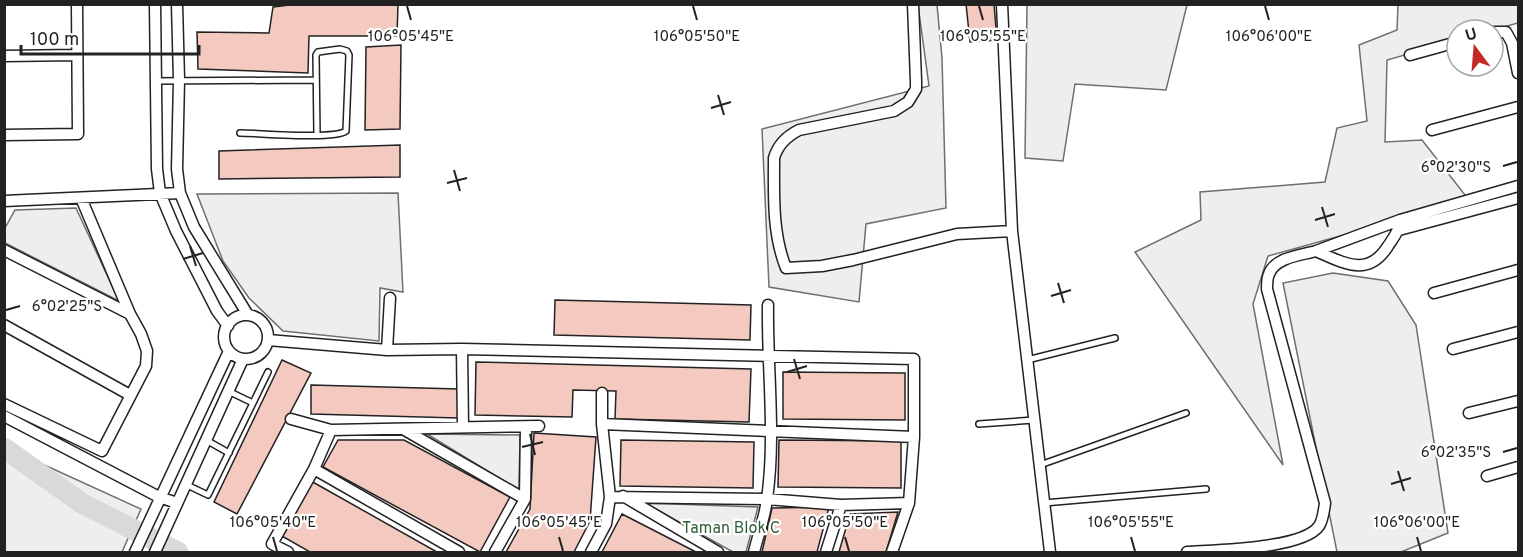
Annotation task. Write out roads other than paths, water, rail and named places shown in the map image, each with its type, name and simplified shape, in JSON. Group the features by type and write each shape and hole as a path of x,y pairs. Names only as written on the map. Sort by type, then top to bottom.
{"street":[{"path":"4,135 78,134 77,4"},
{"path":"154,4 160,193 181,241 228,326"},
{"path":"177,4 179,80 177,169 180,193 194,227 248,315"},
{"path":"913,4 916,89 908,102 894,111 799,130 786,138 776,150 774,158 776,226 780,254 786,268 822,266 853,260 957,234 1012,231"},
{"path":"1002,4 1012,231 1050,552"},
{"path":"1505,32 1510,37 1518,73"},
{"path":"1410,55 1445,45"},
{"path":"4,56 77,55"},
{"path":"1432,130 1518,107"},
{"path":"1187,552 1285,543 1301,538 1320,525 1325,503 1267,289 1269,274 1278,264 1284,260 1518,186"},
{"path":"6,204 180,193"},
{"path":"4,404 102,451 146,366 147,351 141,334 130,314 81,198"},
{"path":"1316,251 1355,266 1366,265 1379,258 1399,225 1518,198"},
{"path":"4,250 130,314"},
{"path":"1434,293 1518,270"},
{"path":"387,350 390,298"},
{"path":"754,552 767,499 770,431 768,305"},
{"path":"240,316 254,317 265,325 268,340 265,348 259,355 243,359 230,351 224,339 228,326 240,316"},
{"path":"4,324 130,394"},
{"path":"1453,349 1518,332"},
{"path":"268,340 387,350 462,349 914,359 914,437 909,503 892,552"},
{"path":"462,349 463,427"},
{"path":"135,552 230,351"},
{"path":"155,551 243,359"},
{"path":"591,552 606,524 610,497 602,424 602,393"},
{"path":"1469,413 1518,401"},
{"path":"4,416 158,500 176,507"},
{"path":"291,419 331,430 539,426"},
{"path":"602,424 914,437"},
{"path":"495,552 525,499 526,427"},
{"path":"402,428 525,499"},
{"path":"288,552 272,544 314,469 331,430"},
{"path":"1487,476 1518,467"},
{"path":"314,469 459,552"},
{"path":"622,496 718,552"},
{"path":"610,497 767,499 841,505 909,503"},
{"path":"826,552 841,505"}],"lane":[{"path":"240,133 317,135 336,135 346,130 349,55 347,51 340,49 318,52 316,55 317,135"},
{"path":"156,81 315,80"},
{"path":"1027,360 1115,338"},
{"path":"186,484 208,495 268,372"},
{"path":"228,391 253,403"},
{"path":"1040,465 1186,413"},
{"path":"979,424 1034,420"},
{"path":"206,440 229,453"},
{"path":"1044,503 1206,489"}],"waterway":[{"path":"4,448 83,504 178,552"}],"park label":[{"name":"Taman Blok C","path":"731,527"}]}
